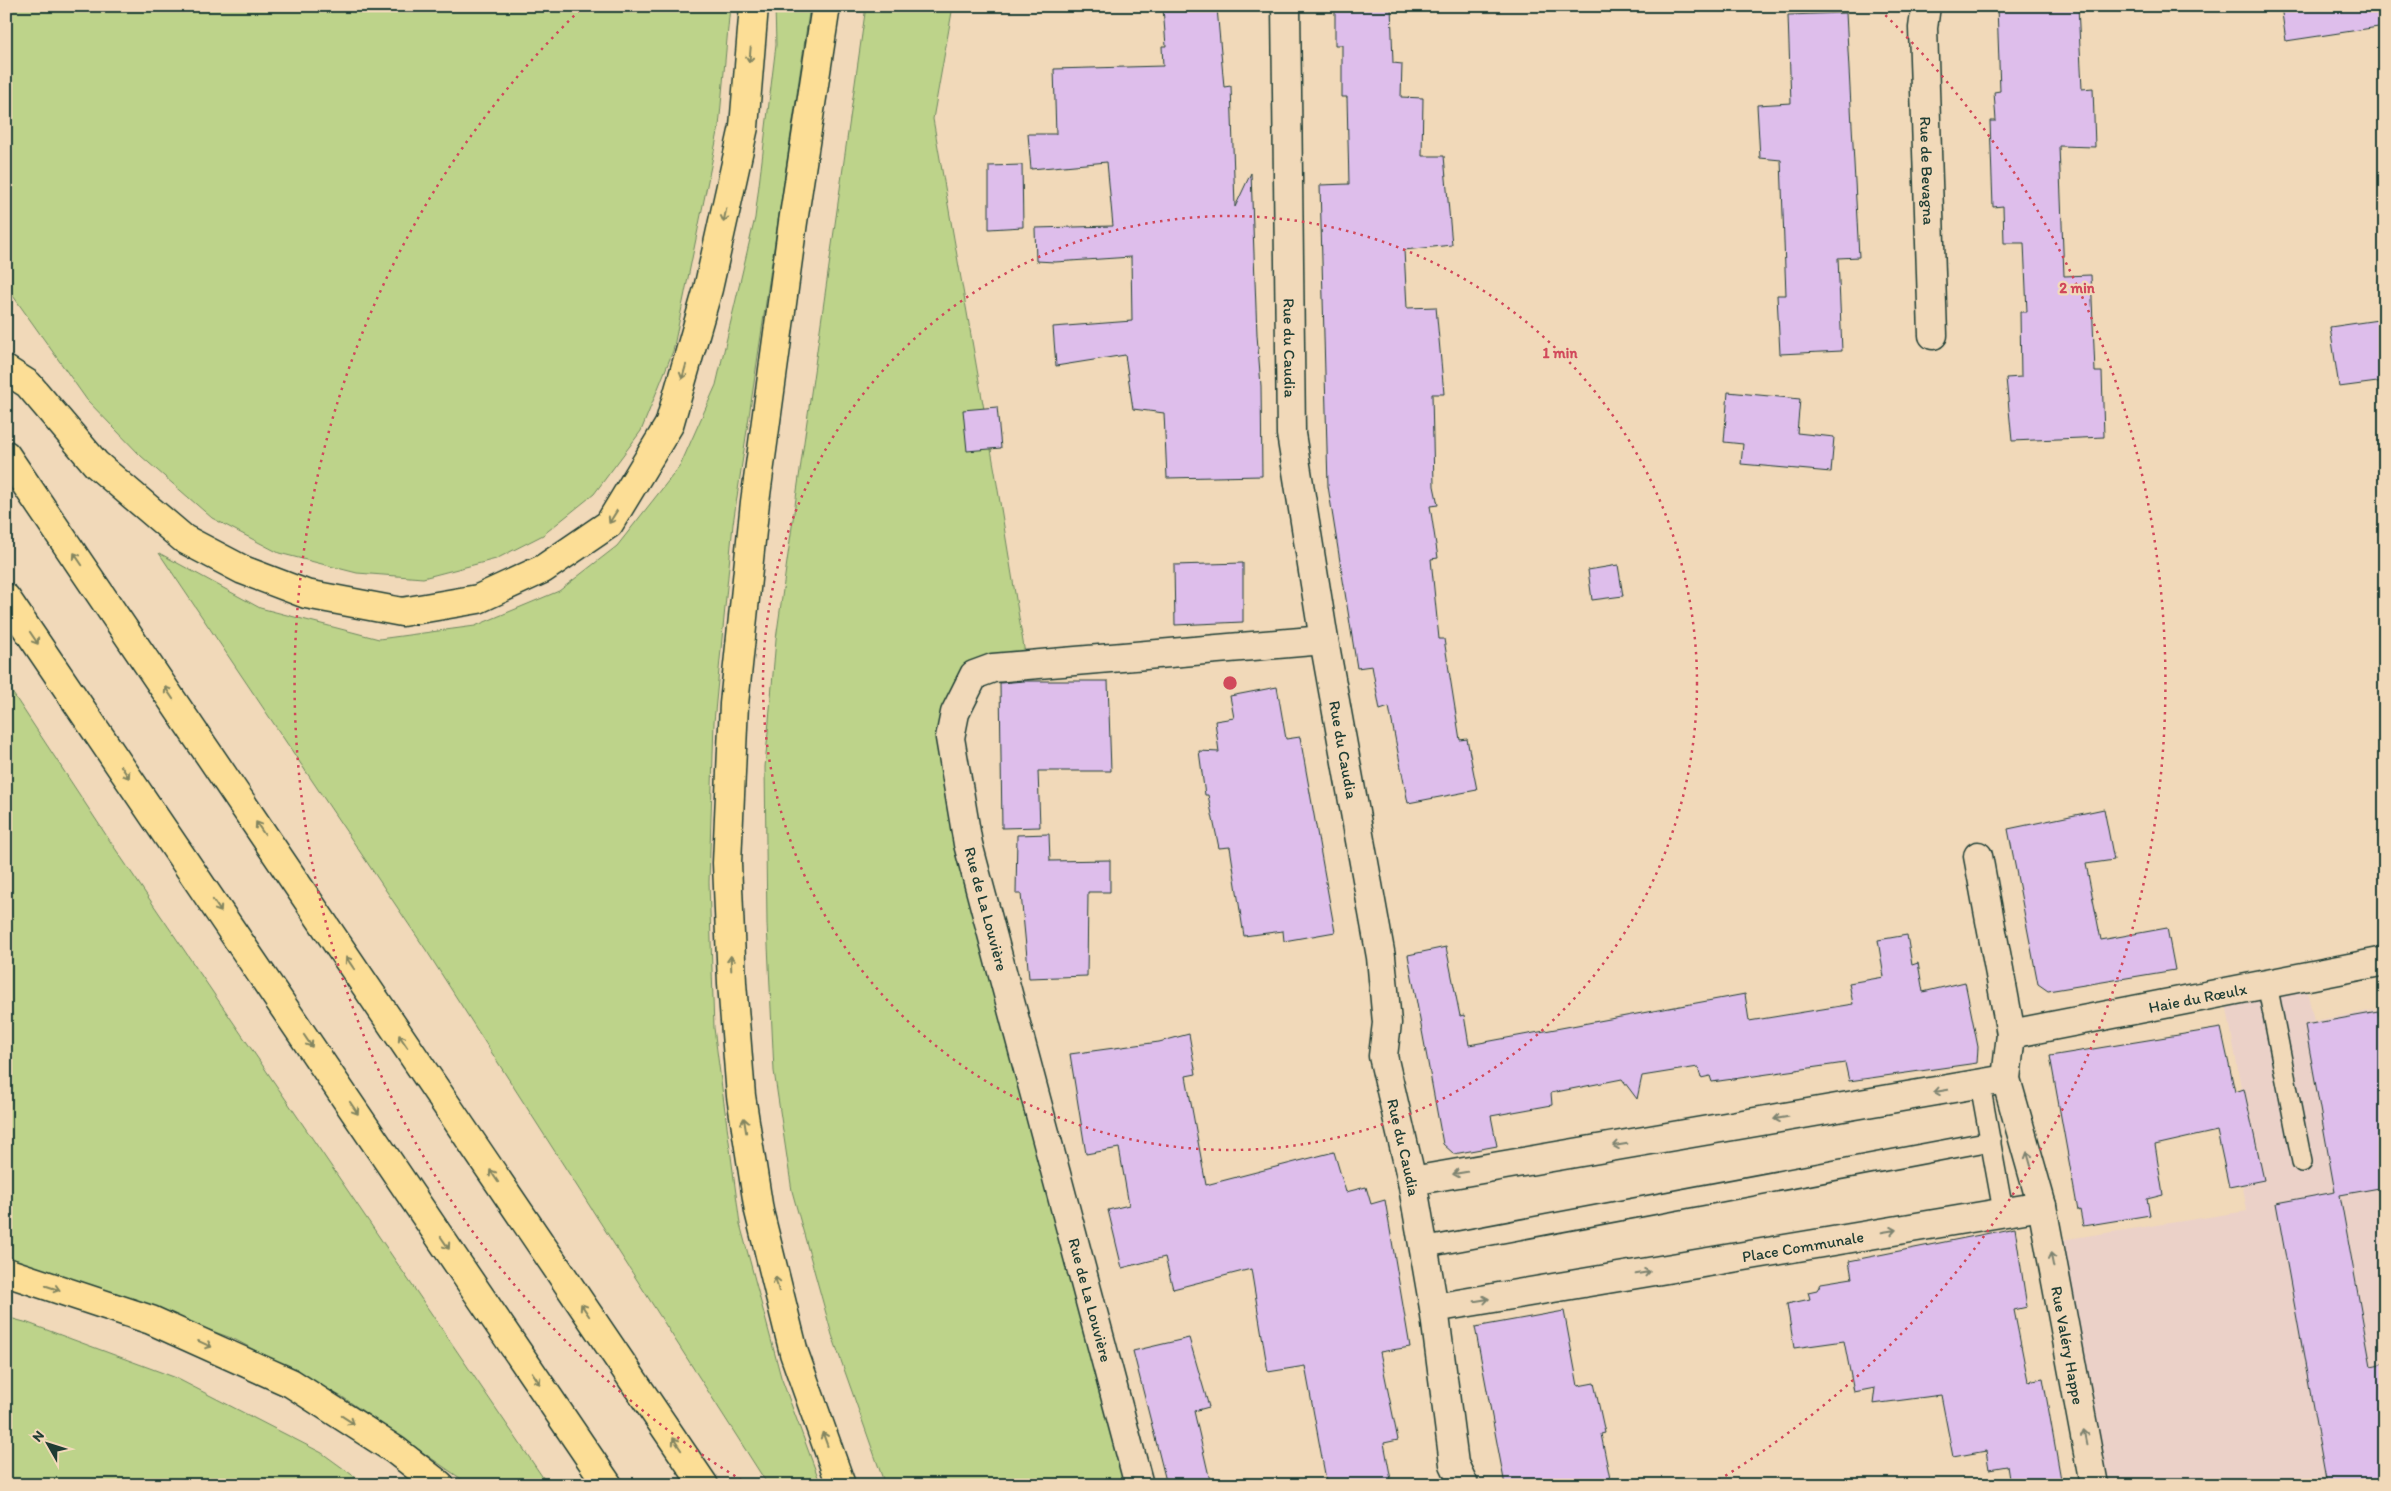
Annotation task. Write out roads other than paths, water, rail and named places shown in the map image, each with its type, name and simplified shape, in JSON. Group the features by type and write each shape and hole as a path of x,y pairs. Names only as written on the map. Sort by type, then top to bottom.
{"highway":[{"path":"6,370 28,384 96,464 184,539 243,570 306,594 402,612 478,599 543,569 609,524 669,425 708,289 744,127 754,6"},
{"path":"826,6 793,222 755,502 734,704 728,863 732,983 741,1096 758,1211 794,1352 841,1485"},
{"path":"6,455 704,1485"},
{"path":"6,598 608,1485"},
{"path":"6,1272 151,1320 291,1383 395,1450 440,1485"}],"street":[{"name":"Rue du Caudia","path":"1286,6 1291,434 1324,640 1381,957 1387,1023 1383,1056 1412,1181 1422,1248 1434,1308 1454,1464 1464,1485"},
{"name":"Rue de Bevagna","path":"1926,6 1922,28 1933,335"},
{"name":"Rue de La Louvière","path":"1139,1485 968,844 950,738 955,713 974,675 993,668 1324,640"},
{"path":"1978,856 2011,1034 1993,1081 2042,1206"},
{"name":"Haie du Rœulx","path":"2011,1034 2385,961"},
{"path":"1412,1181 1993,1081"},
{"name":"Place Communale","path":"1434,1308 2003,1211 2042,1206"},
{"name":"Rue Valéry Happe","path":"2042,1206 2094,1485"}],"lane":[{"path":"2266,984 2302,1162"},
{"path":"1993,1081 1991,1141 2003,1211"},
{"path":"1422,1248 1991,1141"}]}
